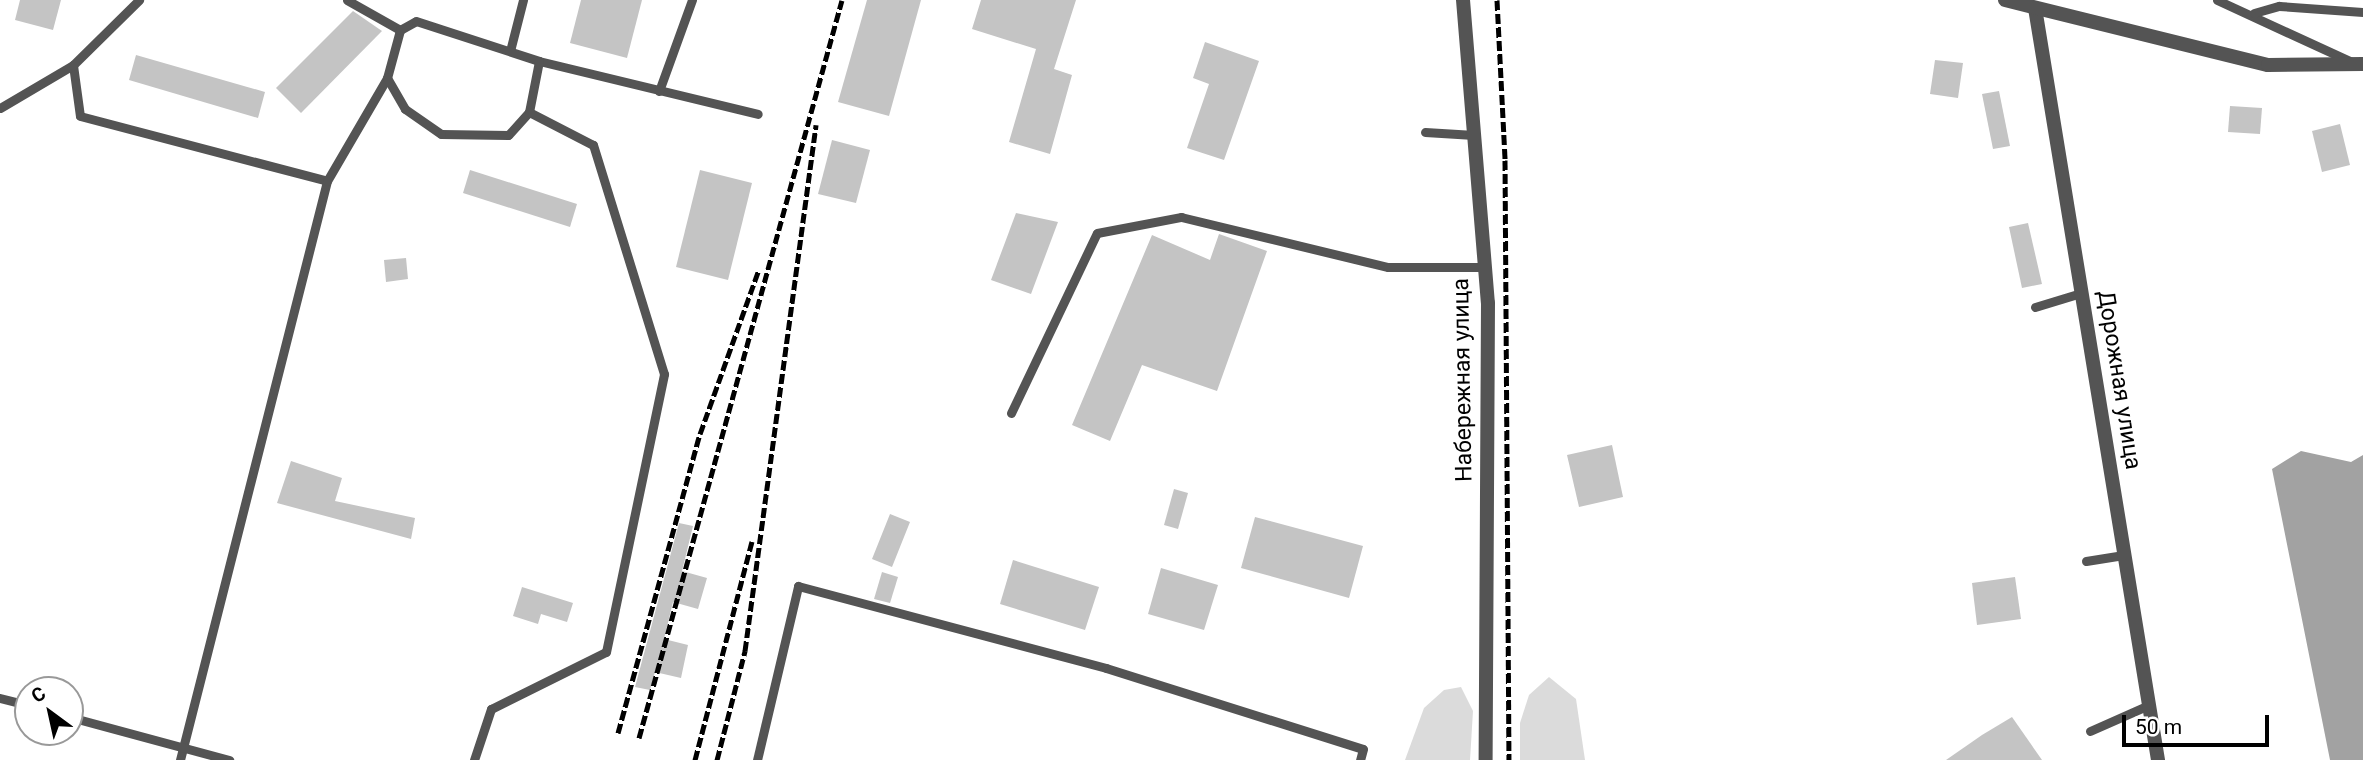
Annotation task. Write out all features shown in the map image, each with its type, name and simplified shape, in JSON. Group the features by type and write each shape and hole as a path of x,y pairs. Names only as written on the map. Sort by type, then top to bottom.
{"street":[{"name":"Набережная улица","path":"1463,0 1485,267 1486,760"},
{"path":"2005,0 2268,65 2360,64"},
{"name":"Дорожная улица","path":"2035,8 2158,760"}],"lane":[{"path":"0,108 73,65 139,0"},
{"path":"347,0 400,30"},
{"path":"510,51 523,0"},
{"path":"659,91 692,0"},
{"path":"2217,0 2253,13 2360,64"},
{"path":"2253,13 2279,6 2363,12"},
{"path":"180,760 327,181 387,78 400,30 416,21 539,61 758,114"},
{"path":"387,78 405,109 441,134 508,135 529,113 539,61"},
{"path":"73,65 80,116 327,181"},
{"path":"474,760 491,709 606,652 664,374 593,145 529,113"},
{"path":"1425,132 1474,135"},
{"path":"1011,414 1097,233 1181,217 1388,267 1485,267"},
{"path":"2035,307 2081,293"},
{"path":"2086,561 2124,555"},
{"path":"757,760 798,586 1105,668 1363,749 1360,760"},
{"path":"2090,731 2149,705"},
{"path":"84,721 229,760"}],"shaded area":[{"path":"2301,451 2351,462 2363,455 2363,760 2330,760 2272,469"},
{"path":"1549,677 1576,699 1585,760 1520,760 1520,723 1529,695"},
{"path":"1461,687 1473,711 1470,760 1405,760 1424,708 1444,690"}],"building":[{"path":"20,0 61,0 53,30 15,20"},
{"path":"581,0 642,0 627,58 570,43"},
{"path":"867,0 921,0 889,116 838,102"},
{"path":"981,0 1076,0 1054,69 1072,75 1050,154 1009,142 1036,49 972,29"},
{"path":"353,11 382,31 301,113 276,88"},
{"path":"1205,42 1259,61 1224,160 1187,148 1209,84 1193,78"},
{"path":"136,55 265,92 258,118 129,80"},
{"path":"1935,60 1963,63 1958,98 1930,94"},
{"path":"1999,91 2010,146 1993,149 1982,94"},
{"path":"2230,106 2262,108 2260,134 2228,132"},
{"path":"2340,124 2350,165 2322,172 2312,131"},
{"path":"832,140 870,150 856,203 818,194"},
{"path":"470,170 577,204 570,227 463,193"},
{"path":"700,170 752,183 728,280 676,267"},
{"path":"1016,213 1058,222 1031,294 991,280"},
{"path":"2028,223 2042,284 2022,288 2009,227"},
{"path":"1219,234 1267,251 1217,391 1142,365 1110,441 1072,425 1152,235 1210,260"},
{"path":"406,258 408,279 386,282 384,260"},
{"path":"1612,445 1623,497 1579,507 1567,455"},
{"path":"291,461 342,478 335,501 415,518 411,539 277,503"},
{"path":"1174,489 1188,493 1178,529 1164,525"},
{"path":"890,514 910,522 892,567 872,559"},
{"path":"1255,517 1363,546 1349,598 1241,568"},
{"path":"679,523 693,526 682,571 707,578 698,609 673,602 664,639 688,645 681,678 655,672 650,690 635,687"},
{"path":"1013,560 1099,587 1085,630 1000,604"},
{"path":"1161,568 1218,585 1204,630 1148,614"},
{"path":"882,572 898,577 890,603 874,599"},
{"path":"2015,577 2021,619 1977,625 1972,583"},
{"path":"522,587 573,603 567,622 541,614 538,624 513,616"},
{"path":"2012,717 2042,760 1946,760 1982,735"}],"railway":[{"path":"639,738 842,0"},
{"path":"1497,0 1505,160 1509,760"},
{"path":"717,760 745,651 816,125"},
{"path":"618,733 700,434 759,269"},
{"path":"695,760 752,541"}]}
